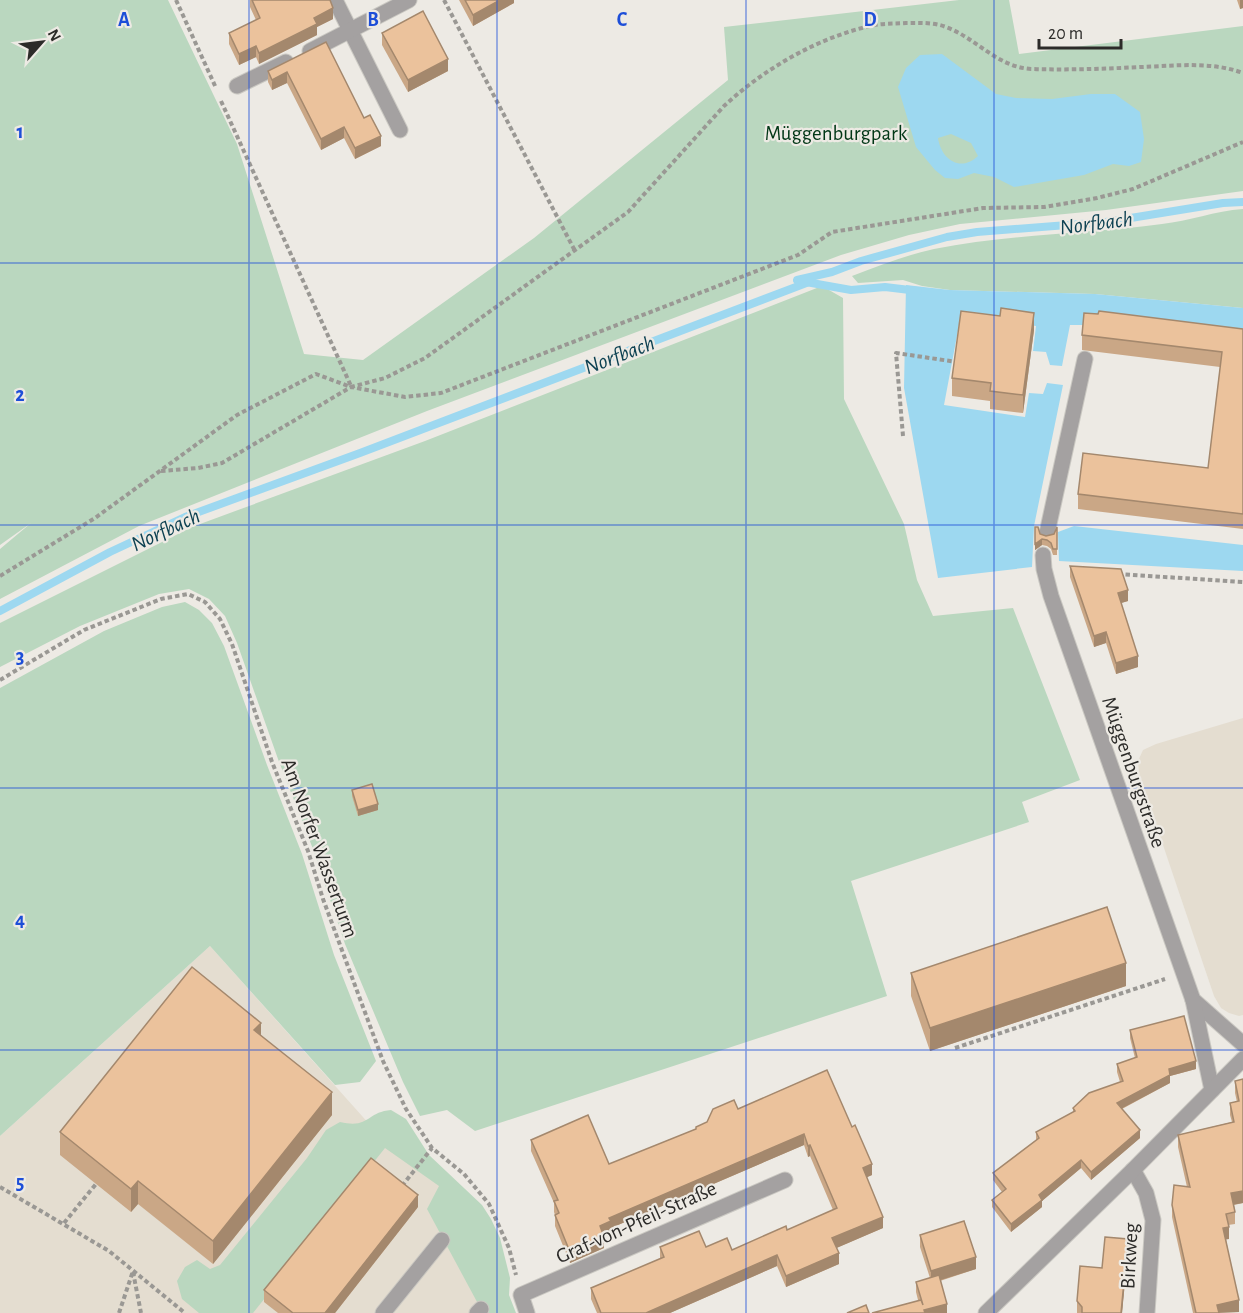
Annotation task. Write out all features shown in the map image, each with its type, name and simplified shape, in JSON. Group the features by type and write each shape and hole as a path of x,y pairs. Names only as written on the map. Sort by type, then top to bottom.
{"street":[{"path":"335,0 400,130"},
{"path":"237,86 350,31 387,5 409,0"},
{"path":"1047,533 1085,359"},
{"name":"Müggenburgstraße","path":"1043,555 1050,596 1193,1000 1212,1090"},
{"name":"Müggenburgstraße","path":"1193,1000 1243,1044"},
{"path":"986,1313 1243,1059"},
{"name":"Birkweg","path":"1133,1170 1146,1193 1153,1220 1147,1313"},
{"name":"Graf-von-Pfeil-Straße","path":"521,1295 785,1180"},
{"path":"383,1313 442,1240"},
{"path":"521,1295 527,1313"}],"path":[{"path":"176,0 351,387"},
{"path":"444,0 575,251"},
{"path":"160,471 198,468 222,463 351,387 385,378 424,358 628,212 724,106 741,91 803,51 831,38 885,23 927,22 966,36 991,55 1014,67 1028,69 1225,66 1243,73"},
{"path":"0,576 95,518 237,415 316,374 351,387 405,397 441,393 798,255 832,232 983,208 1044,207 1097,198 1133,189 1243,142"},
{"path":"903,436 896,353 957,362"},
{"path":"1114,574 1243,582"},
{"name":"Am Norfer Wasserturm","path":"0,680 84,630 161,599 188,594 205,602 220,619 232,644 272,762 308,851 383,1061 406,1109 432,1148 464,1174 489,1204 509,1248 521,1295"},
{"path":"954,1048 1183,973"},
{"path":"398,1191 432,1148"},
{"path":"64,1223 96,1184"},
{"path":"0,1187 109,1251 185,1313"},
{"path":"119,1313 126,1286 133,1271"},
{"path":"133,1271 141,1313"}],"shaded area":[{"path":"1243,718 1243,1015 1239,1016 1221,1008 1214,996 1139,774 1138,761 1143,750 1156,744"},
{"path":"210,946 371,1126 442,1181 497,1313 0,1313 0,1136"}],"green space":[{"name":"Müggenburgpark","path":"0,0 168,0 237,144 304,354 363,360 534,238 728,80 724,27 959,0 1009,0 1019,54 1243,26 1243,191 1106,210 960,224 909,235 841,255 427,411 139,526 0,599 0,549 31,523 0,545"},
{"path":"1243,209 1243,308 1095,294 950,290 922,286 903,280 858,283 852,276 913,254 962,244 1162,224"},
{"path":"822,286 843,298 844,399 904,524 917,580 933,616 1013,608 1080,780 1022,802 1029,822 851,881 887,996 475,1131 447,1110 420,1116 403,1082 345,944 313,849 225,616 209,599 189,589 159,594 80,626 0,667 0,623 192,527 425,441"},
{"path":"185,602 199,610 212,623 224,646 302,854 334,955 376,1061 360,1082 335,1085 210,946 0,1136 0,688 104,631 162,607"},
{"path":"391,1110 406,1119 429,1155 482,1205 491,1219 500,1238 510,1278 509,1295 516,1313 483,1313 427,1209 439,1186 385,1148 253,1313 199,1313 182,1299 177,1281 185,1267 197,1260 210,1269 220,1265 307,1158 326,1130 340,1122 350,1124 363,1122 383,1111"}],"water":[{"path":"942,54 996,94 1016,98 1052,99 1091,94 1115,94 1140,112 1144,139 1141,162 1129,166 1113,164 1084,175 1014,187 994,177 974,173 958,179 945,178 935,170 916,147 898,87 906,68 920,55","holes":["951,134 971,143 978,156 971,161 958,163 947,157 938,138"]},
{"path":"906,285 950,290 1095,294 1243,308 1243,343 1096,325 1070,325 1062,366 1050,365 1046,352 1033,351 1036,326 997,320 996,330 959,325 944,405 1025,417 1029,393 1043,394 1047,383 1063,385 1034,526 1032,567 938,578 904,388"},
{"path":"1074,526 1243,545 1243,571 1059,561 1058,532"}],"building":[{"path":"252,0 330,0 333,8 314,18 317,24 259,53 256,46 239,54 229,33 260,18"},
{"path":"465,0 500,0 473,15"},
{"path":"423,11 448,59 408,80 382,33"},
{"path":"326,42 364,118 370,115 381,136 355,148 344,127 321,139 287,72 272,80 268,71"},
{"path":"1001,308 1034,313 1023,395 990,391 991,383 952,378 961,311 1000,316"},
{"path":"1099,311 1243,329 1243,514 1078,494 1083,453 1208,468 1222,352 1082,335 1084,313 1098,314"},
{"path":"1035,527 1038,527 1040,534 1046,536 1054,534 1057,527 1057,549 1053,549 1047,540 1042,539 1035,544"},
{"path":"1070,566 1121,569 1128,590 1118,593 1138,656 1116,663 1106,632 1094,636"},
{"path":"372,784 378,804 358,810 352,790"},
{"path":"1107,907 1126,963 930,1028 911,973"},
{"path":"192,967 261,1023 254,1030 332,1092 213,1241 138,1181 131,1189 60,1132"},
{"path":"1184,1016 1196,1061 1169,1069 1170,1075 1117,1103 1140,1130 1091,1172 1081,1160 1039,1195 1042,1200 1011,1224 992,1200 1006,1189 993,1173 1039,1138 1036,1132 1075,1111 1073,1108 1089,1093 1123,1081 1117,1064 1137,1057 1130,1030"},
{"path":"827,1070 852,1127 855,1125 872,1164 863,1168 883,1217 832,1238 839,1253 786,1276 777,1255 646,1313 601,1313 591,1288 664,1257 660,1247 699,1231 706,1247 727,1238 732,1250 786,1226 787,1230 837,1208 804,1134 609,1218 611,1221 600,1226 604,1237 570,1252 555,1215 559,1213 554,1201 558,1200 531,1140 588,1115 609,1164 696,1129 707,1122 713,1109 734,1100 738,1109"},
{"path":"1243,1079 1243,1191 1231,1193 1235,1212 1226,1214 1229,1227 1223,1228 1239,1300 1217,1305 1219,1313 1196,1313 1172,1205 1174,1185 1190,1187 1178,1135 1234,1122 1230,1103 1239,1101 1235,1081"},
{"path":"371,1158 418,1195 325,1313 293,1313 264,1290"},
{"path":"964,1221 976,1257 931,1271 920,1235"},
{"path":"1105,1237 1128,1239 1121,1313 1082,1313 1082,1307 1077,1301 1080,1266 1102,1268"},
{"path":"939,1275 947,1304 924,1310 925,1313 872,1313 921,1300 923,1305 916,1282"},
{"path":"866,1305 869,1313 847,1313"}],"waterway":[{"name":"Norfbach","path":"0,611 110,552 185,517 809,282 797,280 832,272 861,261 947,237 977,232 1106,222 1223,203 1243,202"},
{"path":"806,282 851,290 885,287 918,291"}]}
